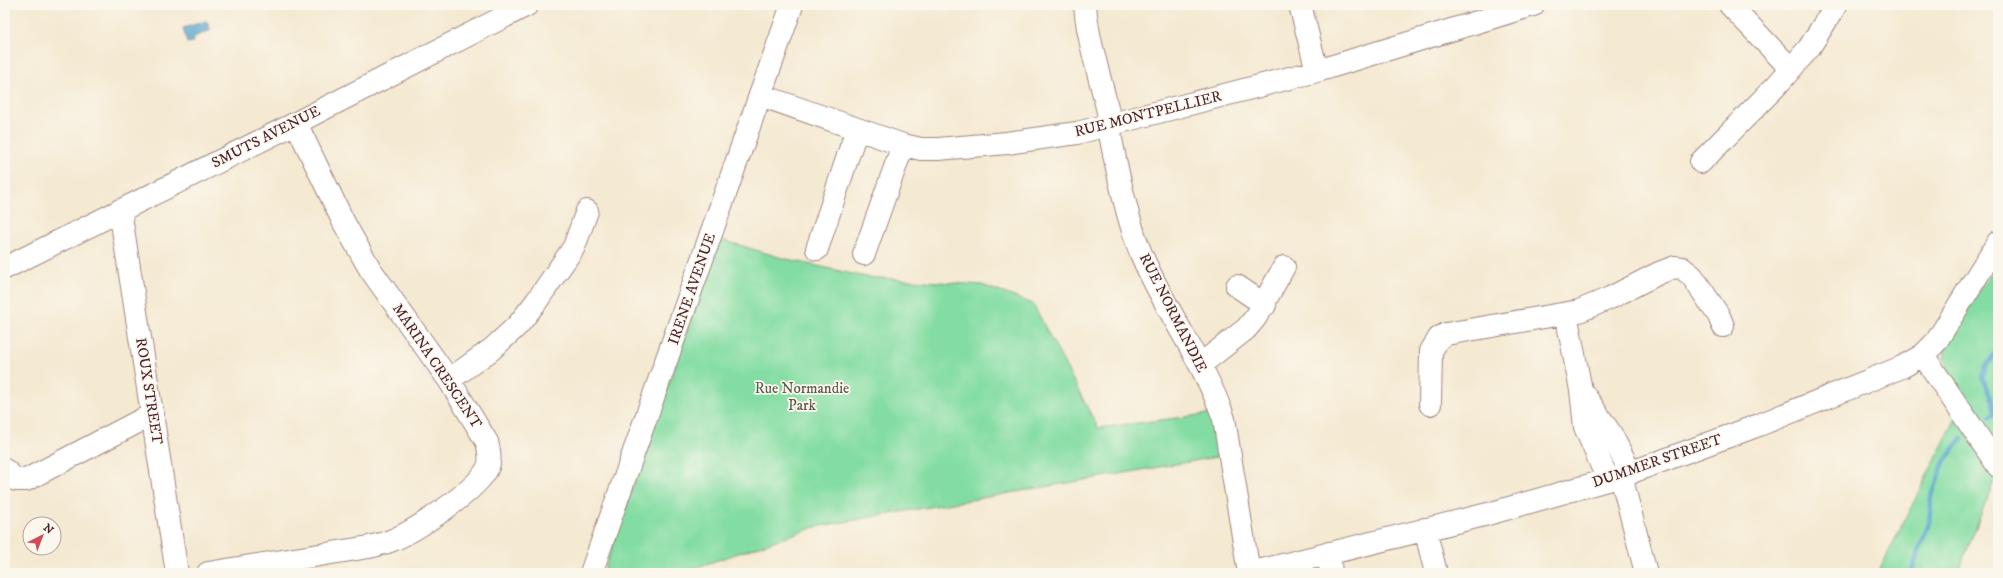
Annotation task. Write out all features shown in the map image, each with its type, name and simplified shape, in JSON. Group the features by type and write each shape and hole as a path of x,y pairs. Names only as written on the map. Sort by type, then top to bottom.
{"street":[{"name":"SMUTS AVENUE","path":"5,268 296,123 527,5"},
{"name":"IRENE AVENUE","path":"591,573 792,5"},
{"name":"RUE NORMANDIE","path":"1085,5 1091,46 1128,211 1142,254 1152,278 1200,365 1218,402 1224,419 1249,573"},
{"path":"1300,5 1317,71"},
{"name":"RUE MONTPELLIER","path":"760,95 903,145 921,149 938,150 1007,143 1077,133 1317,71 1533,5"},
{"path":"1730,5 1791,69"},
{"path":"1701,162 1791,69 1809,48 1836,5"},
{"name":"MARINA CRESCENT","path":"208,573 369,547 390,541 429,519 470,489 488,466 490,453 487,442 450,380 370,269 344,223 296,123"},
{"path":"817,249 857,129"},
{"path":"864,254 903,145"},
{"name":"ROUX STREET","path":"120,210 178,573"},
{"path":"450,380 492,349 527,314 574,247 587,211"},
{"name":"DUMMER STREET","path":"1249,573 1330,563 1425,529 1620,476 1766,423 1902,367 1924,355 1936,342 1998,242"},
{"path":"1200,365 1246,329 1264,305 1284,267"},
{"path":"1430,404 1430,351 1439,338 1446,334 1566,314 1593,306 1659,273 1675,267 1682,268 1692,276 1719,316 1723,326"},
{"path":"1237,286 1264,305"},
{"path":"1566,314 1581,390 1611,434 1620,476 1646,573"},
{"path":"1924,355 1998,466"},
{"path":"5,470 16,480 26,480 153,414"},
{"path":"1425,529 1436,573"}],"green space":[{"name":"Rue Normandie Park","path":"719,239 782,258 866,277 982,285 1033,304 1098,428 1216,413 1222,456 815,527 680,573 603,573"},
{"path":"1998,261 1998,430 1989,436 1958,392 1947,367 1945,354 1946,343"},
{"path":"1956,418 1996,476 1958,573 1878,573"}],"water":[{"path":"206,21 211,30 194,37 193,42 187,43 183,28"}],"waterway":[{"path":"1990,418 1995,413 1992,400 1982,377 1988,363 1998,349"},
{"path":"1911,573 1929,523 1932,495 1944,462 1962,438"}]}
